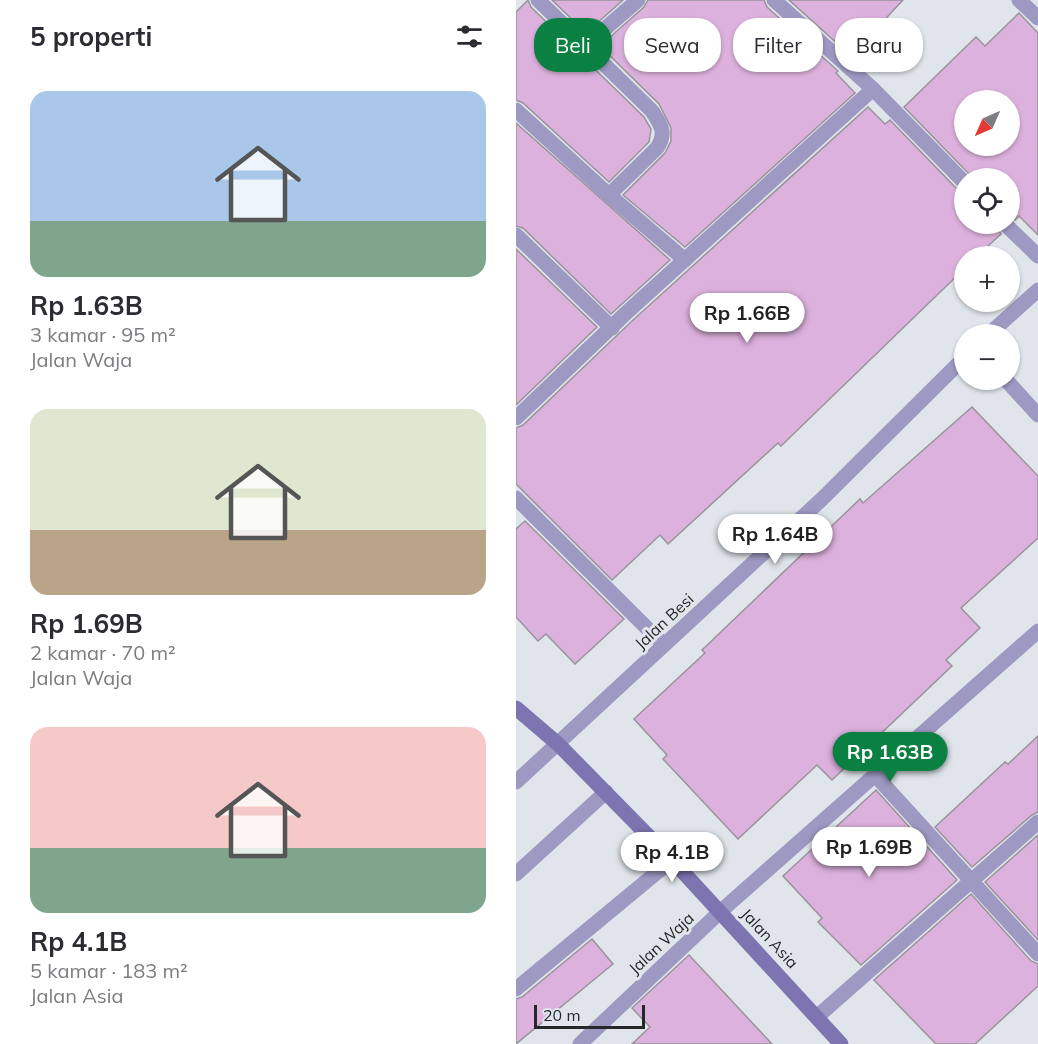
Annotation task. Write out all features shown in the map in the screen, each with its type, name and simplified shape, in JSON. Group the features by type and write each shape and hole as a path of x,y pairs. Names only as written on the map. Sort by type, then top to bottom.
{"main road":[{"name":"Jalan Asia","path":"516,708 558,744 672,860 818,1016 841,1044"}],"street":[{"path":"538,0 556,18"},
{"path":"612,23 639,0"},
{"path":"774,0 873,89 954,172"},
{"path":"1019,0 1038,18"},
{"path":"609,195 657,148 663,139 663,128 652,111 612,72"},
{"path":"519,411 873,89"},
{"path":"516,110 609,195 685,260"},
{"path":"1015,234 1038,256"},
{"path":"516,235 612,328"},
{"path":"1000,324 1038,290"},
{"name":"Jalan Besi","path":"516,783 822,499 954,368"},
{"path":"1015,390 1038,415"},
{"path":"516,498 664,645"},
{"name":"Jalan Waja","path":"580,1044 721,911 1038,631"},
{"path":"875,775 1038,954"},
{"path":"516,874 606,792"},
{"path":"818,1016 1038,822"},
{"path":"516,989 672,860"}],"building":[{"path":"528,0 531,7 542,18 534,18 534,72 598,72 644,117 651,129 649,142 609,182 523,103 516,100 516,12"},
{"path":"552,0 623,0 603,18 571,18"},
{"path":"648,0 764,0 767,7 779,18 733,18 733,72 823,72 823,57 855,93 685,247 623,195 665,153 671,141 671,128 659,104 626,72 721,72 721,18 632,18"},
{"path":"789,0 903,0 886,18 835,18 835,42 823,31 823,18 809,18"},
{"path":"1019,13 1038,33 1038,235 1020,217 1020,168 963,168 904,107 976,37 985,46"},
{"path":"624,25 624,70 612,58 612,35"},
{"path":"868,107 885,124 890,120 954,186 954,234 1001,234 988,246 954,246 954,279 781,446 778,443 668,544 660,535 612,580 516,484 516,428 523,425 632,321"},
{"path":"516,123 670,260 611,314 523,228 516,226"},
{"path":"516,249 597,327 516,405"},
{"path":"972,407 1038,476 1038,538 961,608 980,628 946,660 952,666 832,780 817,765 738,839 663,759 667,755 634,719 705,653 702,650 860,499 863,503"},
{"path":"525,521 624,619 575,664 546,634 538,641 516,617 516,529"},
{"path":"1038,736 1038,812 972,867 935,827 1005,762 1008,764"},
{"path":"876,790 957,880 861,965 818,922 822,918 783,876"},
{"path":"1038,835 1038,940 985,882"},
{"path":"971,894 1031,961 1038,964 1038,986 975,1044 936,1044 874,980"},
{"path":"592,939 613,964 516,1044 516,999 522,997"},
{"path":"689,955 772,1044 632,1044 650,1027 632,1008"}]}
